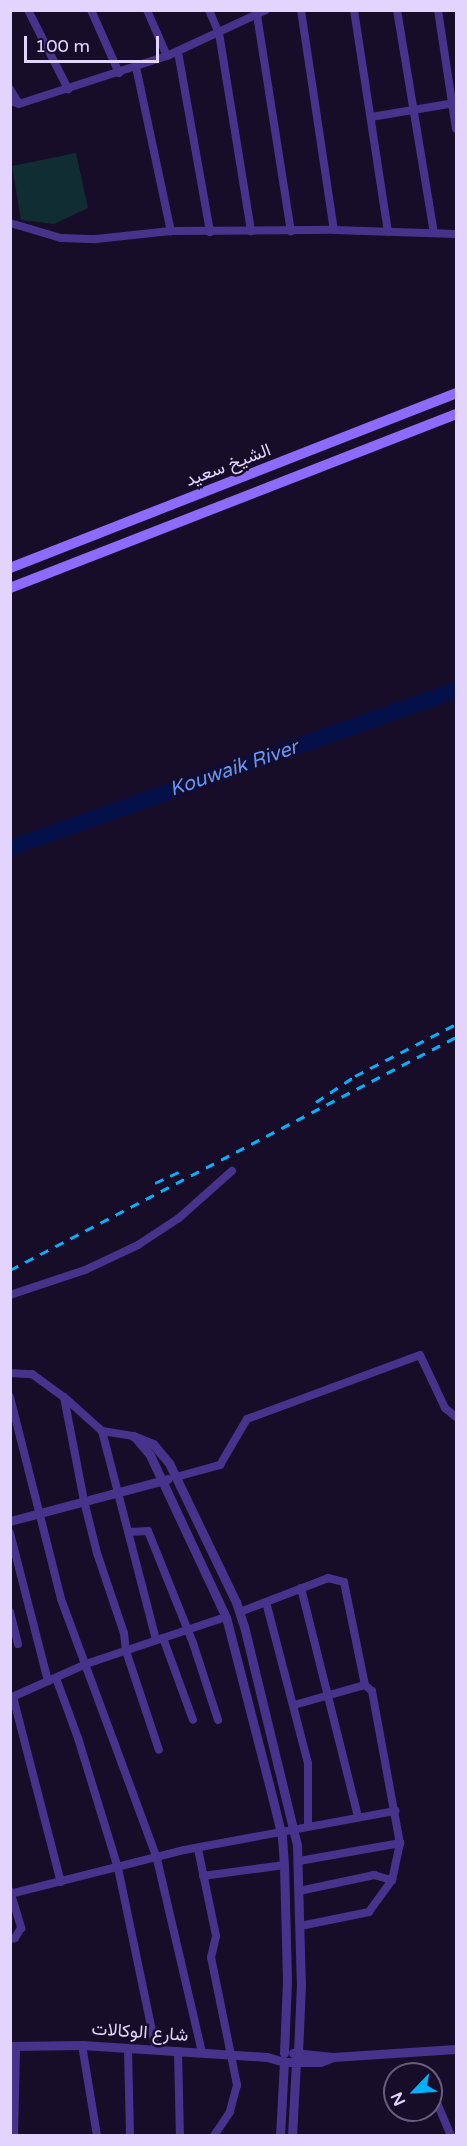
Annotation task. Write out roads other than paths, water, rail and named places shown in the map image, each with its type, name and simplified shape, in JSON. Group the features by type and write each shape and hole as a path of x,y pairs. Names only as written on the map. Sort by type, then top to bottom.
{"main road":[{"name":"الشيخ سعيد","path":"10,568 456,393"},
{"name":"الشيخ سعيد","path":"14,587 456,414"},
{"path":"10,573 14,587"}],"street":[{"path":"28,10 68,89"},
{"path":"91,10 118,73"},
{"path":"147,10 167,56"},
{"path":"209,10 219,33 251,231"},
{"path":"301,10 334,230"},
{"path":"354,10 388,231"},
{"path":"397,10 434,233"},
{"path":"438,10 454,103 456,129"},
{"path":"10,89 15,103 68,89 178,52 261,12 291,231"},
{"path":"178,52 210,232"},
{"path":"136,67 171,231"},
{"path":"371,117 454,103"},
{"path":"10,223 61,238 96,239 171,231 334,230 456,234"},
{"path":"10,1295 85,1270 138,1245 179,1218 232,1171"},
{"path":"10,1521 220,1465 248,1419 420,1355 445,1408 456,1417"},
{"path":"10,1373 32,1374 64,1397 102,1431 159,1639 193,1720"},
{"path":"10,1397 61,1599 157,1859 202,2053"},
{"path":"64,1397 84,1501 97,1553 159,1750"},
{"path":"102,1431 133,1436 158,1448 176,1477 240,1611 294,1828 298,1861 301,1984 292,2136"},
{"path":"133,1436 150,1455 163,1480 226,1617 280,1830 284,1865 287,1981 280,2136"},
{"path":"129,1532 148,1531 187,1630 218,1720"},
{"path":"10,1533 52,1680 78,1738 118,1868 156,2050"},
{"path":"240,1611 328,1578 344,1582 365,1685 372,1691 400,1843 392,1880 369,1912 300,1926"},
{"path":"301,1588 358,1817"},
{"path":"266,1602 308,1763 308,1826"},
{"path":"10,1612 18,1644"},
{"path":"61,1882 12,1698 86,1664 226,1617"},
{"path":"234,1645 248,1641"},
{"path":"294,1705 365,1685"},
{"path":"10,1939 15,1938 21,1928 11,1893 157,1859 184,1850 198,1849 280,1830 394,1811"},
{"path":"298,1861 400,1843"},
{"path":"198,1849 216,1936 211,1957 237,2085 230,2112 214,2136"},
{"path":"203,1876 284,1865"},
{"path":"299,1891 374,1875 392,1880"},
{"path":"82,2045 97,2136"},
{"name":"شارع الوكالات","path":"13,2046 82,2045 267,2057 333,2057 456,2049"},
{"path":"13,2046 13,2136"},
{"path":"128,2048 130,2136"},
{"path":"178,2051 180,2136"},
{"path":"443,2117 451,2136"}],"waterway":[{"name":"Kouwaik River","path":"10,848 456,690"}],"railway":[{"path":"316,1102 355,1076 456,1024"},
{"path":"10,1270 456,1037"},
{"path":"155,1183 179,1172"}]}
